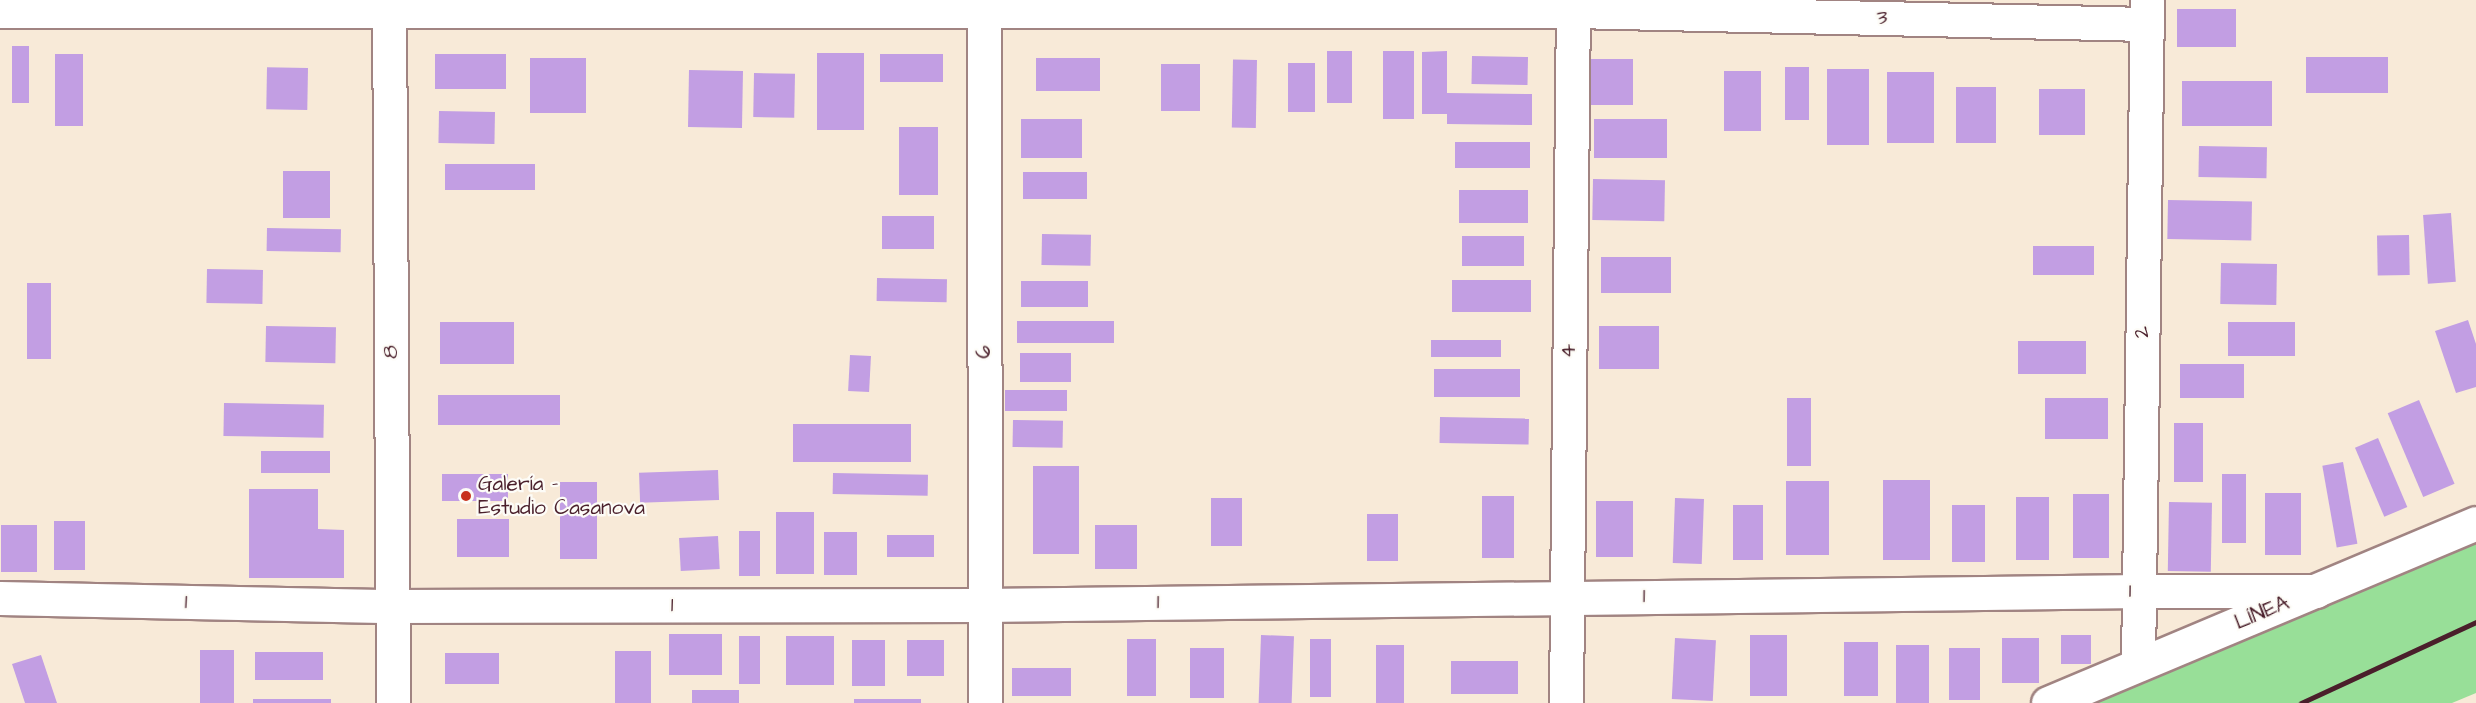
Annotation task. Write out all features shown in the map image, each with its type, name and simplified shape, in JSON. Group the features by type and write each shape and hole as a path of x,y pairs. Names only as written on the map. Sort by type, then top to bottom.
{"street":[{"name":"6","path":"984,5 985,703"},
{"name":"3","path":"0,11 389,6 1573,5 2146,12"},
{"name":"4","path":"1566,703 1573,5"},
{"name":"8","path":"389,6 393,703"},
{"name":"2","path":"2138,664 2141,591 2146,12"},
{"name":"LÍNEA","path":"2048,703 2476,523"},
{"name":"1","path":"0,598 393,606 984,605 1567,597 2316,591"}],"green space":[{"path":"2476,533 2476,693 2452,703 2084,703"}],"building":[{"path":"2177,9 2236,9 2236,47 2177,47"},
{"path":"12,46 29,46 29,103 12,103"},
{"path":"1327,51 1352,51 1352,103 1327,103"},
{"path":"1383,51 1414,51 1414,119 1383,119"},
{"path":"1447,51 1447,93 1532,94 1532,125 1447,124 1447,114 1422,114 1422,52"},
{"path":"817,53 864,53 864,130 817,130"},
{"path":"55,54 83,54 83,126 55,126"},
{"path":"435,54 506,54 506,89 435,89"},
{"path":"880,54 943,54 943,82 880,82"},
{"path":"1472,56 1528,57 1528,85 1472,84"},
{"path":"2306,57 2388,57 2388,93 2306,93"},
{"path":"530,58 586,58 586,113 530,113"},
{"path":"1036,58 1100,58 1100,91 1036,91"},
{"path":"1591,59 1633,59 1633,105 1591,105"},
{"path":"1233,60 1257,60 1256,128 1232,128"},
{"path":"1288,63 1315,63 1315,112 1288,112"},
{"path":"1161,64 1200,64 1200,111 1161,111"},
{"path":"267,67 308,68 307,110 266,109"},
{"path":"1785,67 1809,67 1809,120 1785,120"},
{"path":"1827,69 1869,69 1869,145 1827,145"},
{"path":"689,70 743,71 742,128 688,127"},
{"path":"1724,71 1761,71 1761,131 1724,131"},
{"path":"1887,72 1934,72 1934,143 1887,143"},
{"path":"754,73 795,74 794,118 753,117"},
{"path":"2182,81 2272,81 2272,126 2182,126"},
{"path":"1956,87 1996,87 1996,143 1956,143"},
{"path":"2039,89 2085,89 2085,135 2039,135"},
{"path":"439,111 495,112 494,144 438,143"},
{"path":"1021,119 1082,119 1082,158 1021,158"},
{"path":"1594,119 1667,119 1667,158 1594,158"},
{"path":"899,127 938,127 938,195 899,195"},
{"path":"1455,142 1530,142 1530,168 1455,168"},
{"path":"2199,146 2267,147 2266,178 2198,177"},
{"path":"445,164 535,164 535,190 445,190"},
{"path":"283,171 330,171 330,218 283,218"},
{"path":"1023,172 1087,172 1087,199 1023,199"},
{"path":"1593,179 1665,180 1664,221 1592,220"},
{"path":"1459,190 1528,190 1528,223 1459,223"},
{"path":"2168,200 2252,201 2251,240 2167,239"},
{"path":"2451,213 2456,282 2428,284 2423,215"},
{"path":"882,216 934,216 934,249 882,249"},
{"path":"267,228 341,229 341,252 267,251"},
{"path":"1042,234 1091,235 1090,266 1041,265"},
{"path":"2409,235 2410,275 2378,276 2377,236"},
{"path":"1462,236 1524,236 1524,266 1462,266"},
{"path":"2033,246 2094,246 2094,275 2033,275"},
{"path":"1601,257 1671,257 1671,293 1601,293"},
{"path":"2221,263 2277,264 2276,305 2220,304"},
{"path":"207,269 263,270 262,304 206,303"},
{"path":"877,278 947,279 947,302 877,301"},
{"path":"1452,280 1531,280 1531,312 1452,312"},
{"path":"1021,281 1088,281 1088,307 1021,307"},
{"path":"27,283 51,283 51,359 27,359"},
{"path":"2468,320 2476,344 2476,387 2456,393 2435,331"},
{"path":"1017,321 1114,321 1114,343 1017,343"},
{"path":"440,322 514,322 514,364 440,364"},
{"path":"2228,322 2295,322 2295,356 2228,356"},
{"path":"266,326 336,327 335,363 265,362"},
{"path":"1599,326 1659,326 1659,369 1599,369"},
{"path":"1431,340 1501,340 1501,357 1431,357"},
{"path":"2018,341 2086,341 2086,374 2018,374"},
{"path":"1020,353 1071,353 1071,382 1020,382"},
{"path":"850,355 871,356 869,392 848,391"},
{"path":"2180,364 2244,364 2244,398 2180,398"},
{"path":"1434,369 1520,369 1520,397 1434,397"},
{"path":"1005,390 1067,390 1067,411 1005,411"},
{"path":"438,395 560,395 560,425 438,425"},
{"path":"1787,398 1811,398 1811,466 1787,466"},
{"path":"2045,398 2108,398 2108,439 2045,439"},
{"path":"2419,400 2455,484 2423,497 2388,413"},
{"path":"224,403 324,405 323,438 223,436"},
{"path":"1440,417 1529,419 1529,445 1440,443"},
{"path":"1013,420 1063,421 1063,448 1013,447"},
{"path":"2174,423 2203,423 2203,482 2174,482"},
{"path":"793,424 911,424 911,462 793,462"},
{"path":"2378,438 2407,507 2384,517 2355,448"},
{"path":"261,451 330,451 330,473 261,473"},
{"path":"2343,462 2357,544 2337,547 2322,466"},
{"path":"1033,466 1079,466 1079,554 1033,554"},
{"path":"718,470 719,500 640,503 639,473"},
{"path":"833,473 928,475 928,496 833,494"},
{"path":"442,474 508,474 508,501 442,501"},
{"path":"2222,474 2246,474 2246,543 2222,543"},
{"path":"1883,480 1930,480 1930,560 1883,560"},
{"path":"1786,481 1829,481 1829,555 1786,555"},
{"path":"560,482 597,482 597,559 560,559"},
{"path":"249,489 318,489 318,529 344,530 344,578 249,578"},
{"path":"2265,493 2301,493 2301,555 2265,555"},
{"path":"2073,494 2109,494 2109,558 2073,558"},
{"path":"1482,496 1514,496 1514,558 1482,558"},
{"path":"2016,497 2049,497 2049,560 2016,560"},
{"path":"1211,498 1242,498 1242,546 1211,546"},
{"path":"1675,498 1704,499 1702,564 1673,563"},
{"path":"1596,501 1633,501 1633,557 1596,557"},
{"path":"2169,502 2212,503 2211,572 2168,571"},
{"path":"1733,505 1763,505 1763,560 1733,560"},
{"path":"1952,505 1985,505 1985,562 1952,562"},
{"path":"776,512 814,512 814,574 776,574"},
{"path":"1367,514 1398,514 1398,561 1367,561"},
{"path":"457,519 509,519 509,557 457,557"},
{"path":"54,521 85,521 85,570 54,570"},
{"path":"1,525 37,525 37,572 1,572"},
{"path":"1095,525 1137,525 1137,569 1095,569"},
{"path":"739,531 760,531 760,576 739,576"},
{"path":"824,532 857,532 857,575 824,575"},
{"path":"887,535 934,535 934,557 887,557"},
{"path":"718,536 720,569 681,571 679,538"},
{"path":"669,634 722,634 722,675 669,675"},
{"path":"1261,635 1294,636 1292,703 1259,703"},
{"path":"1750,635 1787,635 1787,696 1750,696"},
{"path":"2061,635 2091,635 2091,664 2061,664"},
{"path":"739,636 760,636 760,684 739,684"},
{"path":"786,636 834,636 834,685 786,685"},
{"path":"1675,638 1716,640 1713,701 1672,699"},
{"path":"2002,638 2039,638 2039,683 2002,683"},
{"path":"1127,639 1156,639 1156,696 1127,696"},
{"path":"1310,639 1331,639 1331,697 1310,697"},
{"path":"852,640 885,640 885,686 852,686"},
{"path":"907,640 944,640 944,676 907,676"},
{"path":"1844,642 1878,642 1878,696 1844,696"},
{"path":"1376,645 1404,645 1404,703 1376,703"},
{"path":"1896,645 1929,645 1929,703 1896,703"},
{"path":"1190,648 1224,648 1224,698 1190,698"},
{"path":"1949,648 1980,648 1980,700 1949,700"},
{"path":"200,650 234,650 234,703 200,703"},
{"path":"615,651 651,651 651,703 615,703"},
{"path":"255,652 323,652 323,680 255,680"},
{"path":"445,653 499,653 499,684 445,684"},
{"path":"41,655 57,703 25,703 12,664"},
{"path":"1451,661 1518,661 1518,694 1451,694"},
{"path":"1012,668 1071,668 1071,696 1012,696"},
{"path":"692,690 739,690 739,703 692,703"},
{"path":"253,699 331,699 331,703 253,703"},
{"path":"854,699 921,699 921,703 854,703"}],"railway":[{"path":"2301,703 2476,622"}],"place":[{"name":"Galería - Estudio Casanova","path":"466,496"}]}
